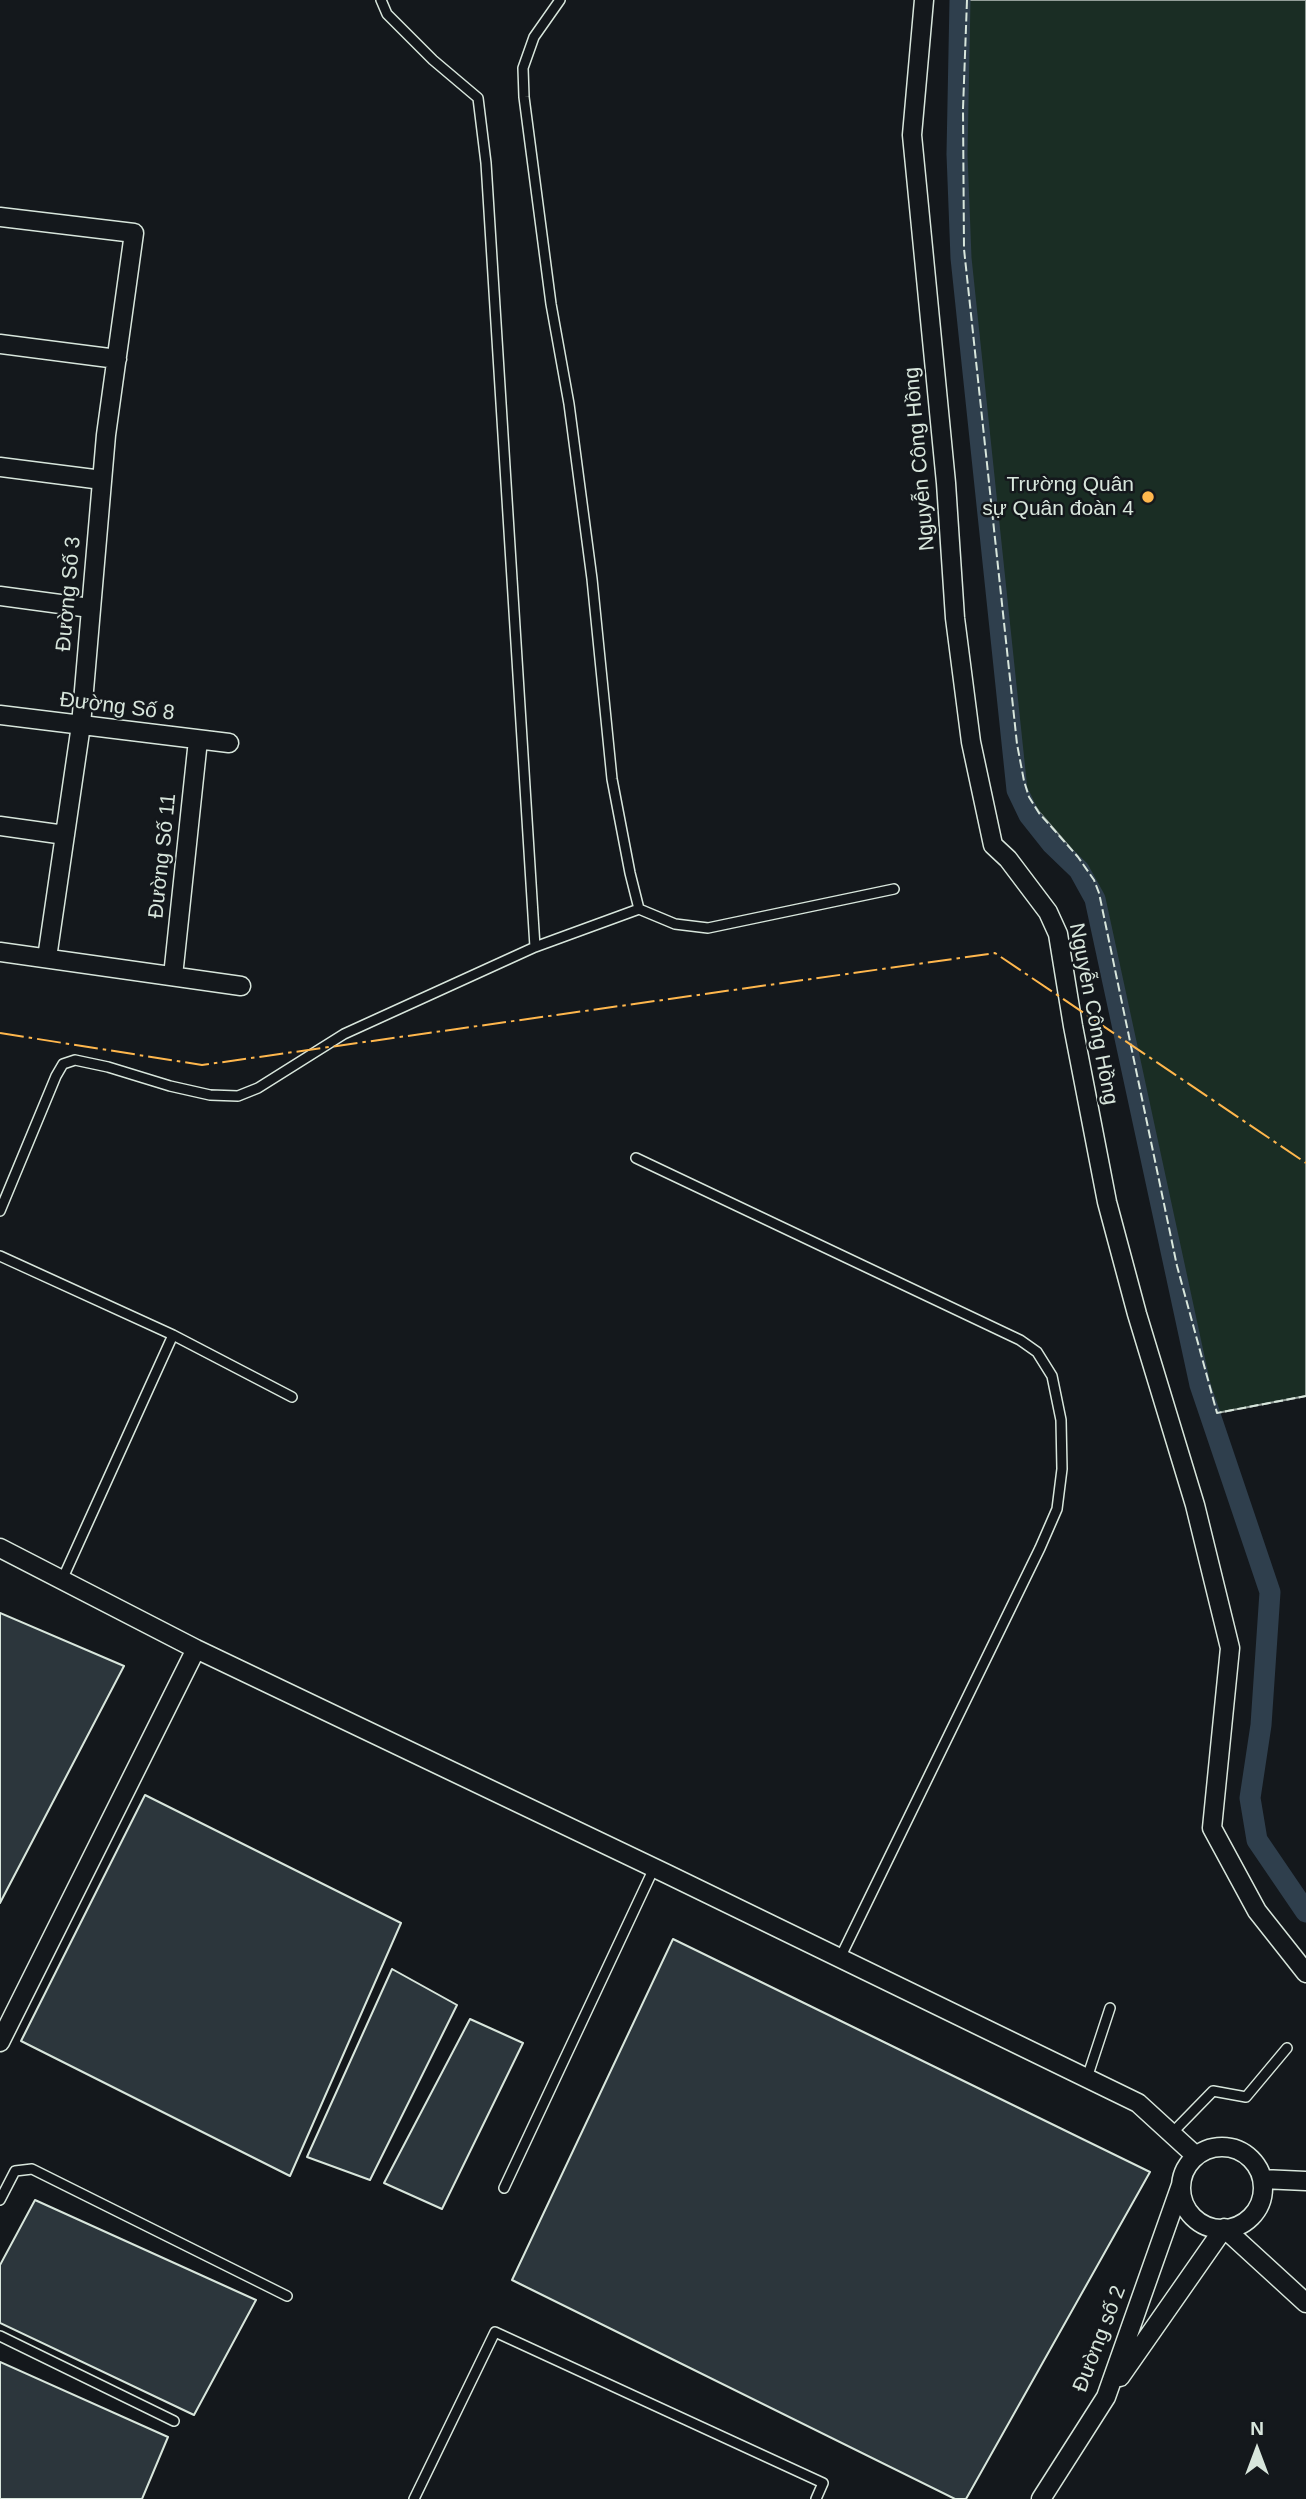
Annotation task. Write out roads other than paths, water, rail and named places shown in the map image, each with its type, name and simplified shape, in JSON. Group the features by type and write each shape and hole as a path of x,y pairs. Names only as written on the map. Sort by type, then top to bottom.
{"street":[{"name":"Nguyễn Công Hồng","path":"924,0 912,135 946,483 955,618 971,742 993,845 1008,859 1048,912 1058,934 1107,1202 1137,1314 1195,1505 1230,1648 1212,1828 1257,1911 1306,1973"},
{"name":"Đường Số 3","path":"0,217 134,233 102,480 81,725 47,958"},
{"path":"0,344 117,359"},
{"path":"0,467 102,480"},
{"path":"0,596 90,608"},
{"name":"Đường Số 8","path":"0,715 229,743"},
{"name":"Đường Số 11","path":"173,976 198,740"},
{"path":"0,826 65,835"},
{"path":"0,952 241,986"},
{"path":"0,1548 196,1649 1087,2078 1138,2104 1196,2156"},
{"path":"0,2042 196,1649"},
{"path":"1209,2149 1236,2149 1248,2156 1257,2166 1262,2179 1261,2202 1255,2212 1247,2221 1224,2228 1211,2227 1198,2221 1183,2199 1181,2185 1189,2164 1196,2156 1209,2149"},
{"path":"1262,2179 1306,2181"},
{"name":"Đường số 2","path":"1041,2499 1105,2397 1181,2185"},
{"path":"1224,2228 1306,2303"},
{"path":"1105,2397 1224,2228"}],"lane":[{"path":"380,0 387,14 433,60 478,98 486,163 535,947"},
{"path":"560,0 534,37 523,68 524,97 551,304 569,404 592,579 612,779 629,873 639,909"},
{"path":"0,1211 63,1064 75,1060 108,1066 170,1086 210,1095 238,1096 258,1088 344,1034 535,947 639,909 675,924 708,928 894,889"},
{"path":"636,1158 1020,1340 1037,1352 1052,1376 1061,1420 1062,1469 1056,1509 1040,1548 840,1958"},
{"path":"0,1256 173,1335 292,1397"},
{"path":"62,1580 173,1335"},
{"path":"504,2188 654,1868"},
{"path":"1087,2078 1110,2008"},
{"path":"1172,2132 1213,2091 1246,2097 1287,2048"},
{"path":"0,2200 15,2171 32,2169 287,2297"},
{"path":"414,2499 495,2332 823,2483 816,2499"},
{"path":"0,2336 174,2421"}],"waterway":[{"path":"960,0 957,154 961,258 1017,790 1029,815 1052,844 1079,870 1095,899 1200,1385 1270,1592 1261,1725 1250,1798 1257,1840 1306,1912"}],"place":[{"name":"Trường Quân sự Quân đoàn 4","path":"1148,497"}]}
